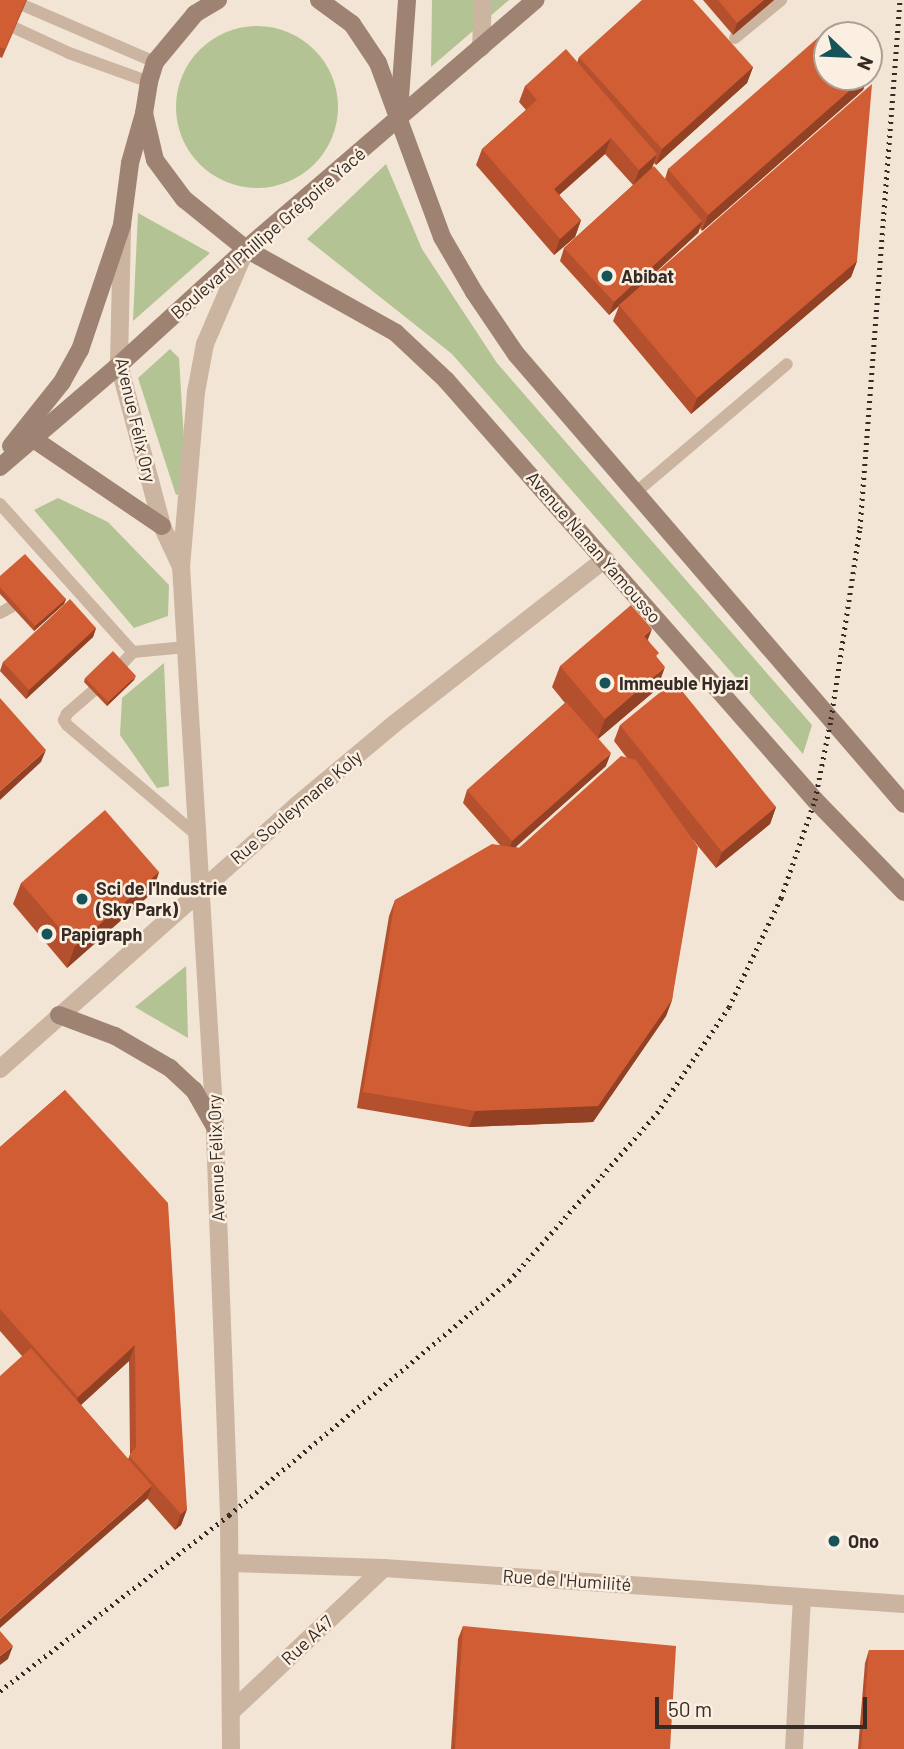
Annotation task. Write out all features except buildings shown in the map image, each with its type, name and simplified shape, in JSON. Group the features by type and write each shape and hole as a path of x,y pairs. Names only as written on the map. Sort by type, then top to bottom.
{"main road":[{"path":"0,460 62,382 76,358 122,225 130,163 155,62 195,14 218,0"},
{"path":"318,0 352,24 378,63 442,237 474,292 516,354 904,804"},
{"path":"398,119 407,0"},
{"name":"Boulevard Phillipe Grégoire Yacé","path":"0,467 119,365 246,249 536,0"},
{"name":"Avenue Nanan Yamousso","path":"144,113 155,160 184,199 246,249 396,332 446,380 816,800 904,892"},
{"path":"32,438 162,526"},
{"path":"59,1015 115,1036 170,1068 194,1090 215,1127"}],"street":[{"path":"481,48 483,0"},
{"name":"Avenue Félix Ory","path":"122,225 119,365 162,526 181,567"},
{"name":"Avenue Félix Ory","path":"231,1749 230,1563 215,1127 181,567 196,392 205,344 246,249"},
{"name":"Rue Souleymane Koly","path":"0,1069 201,888 394,724 605,559"},
{"name":"Rue de l'Humilité","path":"230,1563 384,1568 904,1604"},
{"name":"Rue A47","path":"231,1712 384,1568"},
{"path":"794,1749 802,1598"}],"lane":[{"path":"735,38 781,0"},
{"path":"25,6 155,62"},
{"path":"15,28 69,53 149,82"},
{"path":"635,493 787,364"},
{"path":"0,504 51,569 133,652"},
{"path":"120,666 133,652 186,647"},
{"path":"93,691 67,714 64,720 67,725 198,836"}],"green space":[{"path":"432,0 509,0 431,67"},
{"path":"257,26 288,32 314,50 332,76 338,107 332,138 314,164 288,182 257,188 226,182 200,164 182,138 176,107 182,76 200,50 226,32"},
{"path":"386,164 422,249 497,363 812,725 803,754 452,354 307,239"},
{"path":"138,213 210,253 133,321"},
{"path":"170,349 179,358 187,490 176,495 138,378"},
{"path":"58,498 108,522 169,585 168,616 134,628 34,510"},
{"path":"164,663 169,786 157,788 120,735 122,698"},
{"path":"186,966 188,1038 135,1007"}],"railway":[{"path":"0,1691 229,1515 509,1281 657,1113 729,1007 781,898 815,800 831,719 860,528 900,0"}],"place":[{"name":"Abibat","path":"607,276"},
{"name":"Immeuble Hyjazi","path":"605,683"},
{"name":"Sci de l'Industrie (Sky Park)","path":"82,899"},
{"name":"Papigraph","path":"47,934"},
{"name":"Ono","path":"834,1541"}]}
